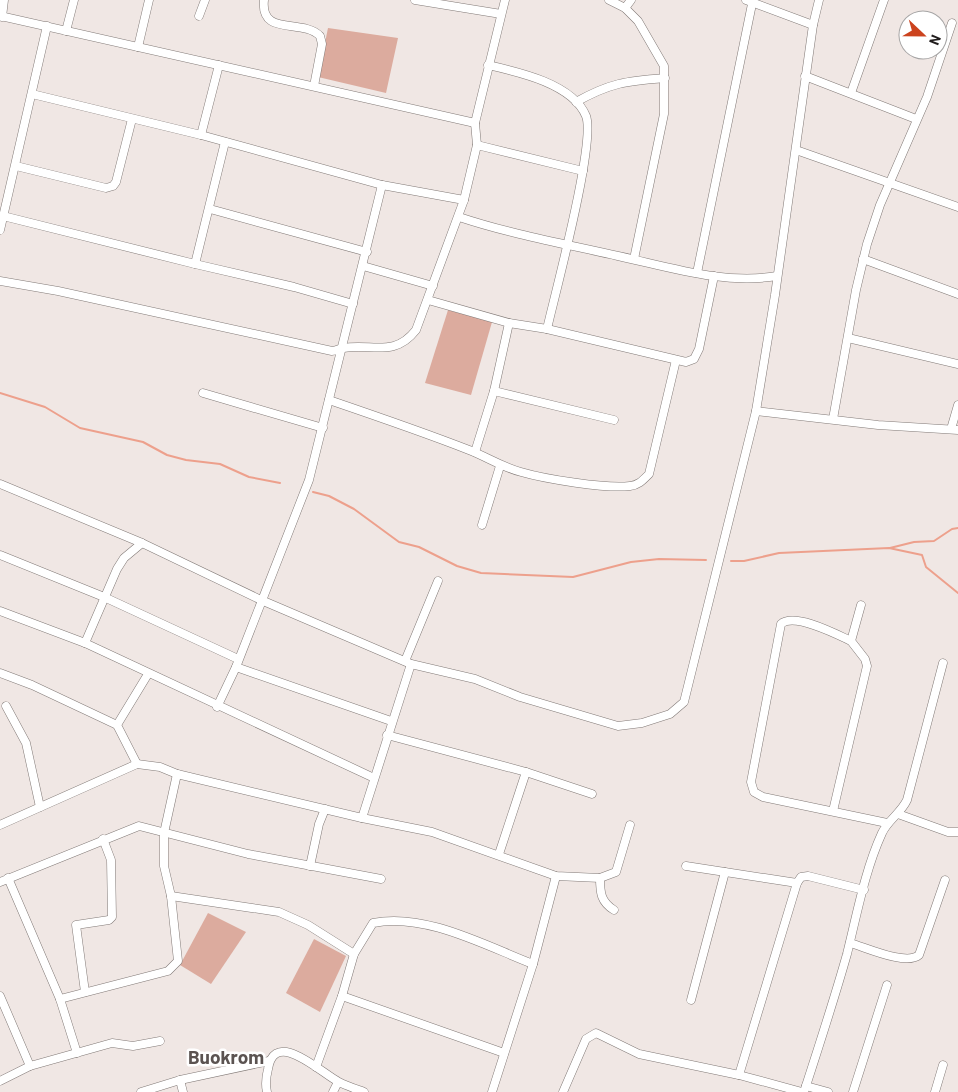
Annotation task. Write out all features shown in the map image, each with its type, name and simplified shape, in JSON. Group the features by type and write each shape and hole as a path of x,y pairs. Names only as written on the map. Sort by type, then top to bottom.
{"street":[{"path":"4,0 1,16 475,123"},
{"path":"66,31 74,0"},
{"path":"138,47 149,0"},
{"path":"200,16 205,0"},
{"path":"264,0 263,12 266,18 272,22 311,30 320,36 322,44 314,86"},
{"path":"415,0 447,3 501,14"},
{"path":"0,281 58,291 332,351 342,348 386,348 409,339 416,330 428,300 464,200 476,145 475,123 504,0"},
{"path":"609,0 625,8 638,21 664,66 664,114 634,259"},
{"path":"625,8 631,0"},
{"path":"0,484 142,543 261,600 408,662 474,679 520,697 618,726 642,723 670,714 684,702 756,411 796,150 805,76 819,0"},
{"path":"851,93 884,0"},
{"path":"698,274 749,2 813,25"},
{"path":"833,419 863,259 890,182 927,97 952,23"},
{"path":"0,230 47,26"},
{"path":"201,135 219,65"},
{"path":"488,65 539,79 566,94 576,102 586,115 588,124 582,171 547,329"},
{"path":"805,76 916,120"},
{"path":"576,102 602,87 625,82 664,78"},
{"path":"32,94 201,135 382,185 464,200"},
{"path":"16,166 106,188 112,186 116,182 132,119"},
{"path":"195,264 225,142"},
{"path":"476,145 582,171"},
{"path":"796,150 958,207"},
{"path":"217,707 236,667 309,480 367,252 382,185"},
{"path":"210,209 367,252"},
{"path":"3,216 294,287 353,304"},
{"path":"459,217 567,245 698,274 763,278 777,276"},
{"path":"863,259 958,294"},
{"path":"363,266 433,286"},
{"path":"428,300 509,323 547,329 686,362 694,359 698,349 714,276"},
{"path":"475,452 494,391 509,323"},
{"path":"848,338 958,364"},
{"path":"329,400 475,452 500,466 524,473 597,485 630,486 640,483 648,474 676,360"},
{"path":"494,391 614,420"},
{"path":"203,393 323,428"},
{"path":"756,411 878,425 954,430 958,406"},
{"path":"482,524 500,466"},
{"path":"85,643 124,558 142,543"},
{"path":"0,554 238,658"},
{"path":"362,818 408,662 438,581"},
{"path":"851,641 861,604"},
{"path":"0,611 85,643 217,707 374,778"},
{"path":"833,810 867,666 865,659 851,641 828,630 796,620 788,620 781,624 751,782 754,792 763,797 833,810 887,823"},
{"path":"804,1090 850,942 864,890 887,823 898,814 907,800 942,663"},
{"path":"236,667 391,721"},
{"path":"0,674 32,685 117,725 138,764"},
{"path":"117,725 148,674"},
{"path":"6,706 26,743 40,807"},
{"path":"387,735 526,772 592,794"},
{"path":"0,825 138,764 160,767 177,774 325,810 432,832 500,854 556,876 600,878 616,872 630,825"},
{"path":"500,854 526,772"},
{"path":"60,999 168,971 178,961 171,896 164,866 164,833 177,774"},
{"path":"310,866 318,824 325,810"},
{"path":"898,814 948,832 958,832"},
{"path":"77,1053 60,999 4,880 138,826 248,854 381,879"},
{"path":"85,992 76,925 109,920 112,917 111,860 103,839"},
{"path":"686,866 797,883"},
{"path":"691,1000 725,872"},
{"path":"492,1092 533,964 556,876"},
{"path":"739,1075 797,883 801,878 808,876 864,890"},
{"path":"600,878 601,897 607,906 614,910"},
{"path":"850,942 904,960 915,958 918,955 945,880"},
{"path":"171,896 279,912 308,925 354,954"},
{"path":"316,1067 342,996 354,954 373,923 402,920 432,926 533,964"},
{"path":"853,1092 887,985"},
{"path":"0,996 30,1066"},
{"path":"342,996 504,1053"},
{"path":"564,1092 586,1039 596,1033 639,1054 804,1090 828,1092"},
{"path":"0,1081 30,1066 112,1044 133,1046 160,1041"},
{"path":"141,1092 180,1080 269,1061 275,1055 284,1051 295,1054 338,1082 364,1092"},
{"path":"267,1092 265,1085 269,1061"},
{"path":"935,1092 943,1064"},
{"path":"180,1080 183,1092"},
{"path":"333,1092 338,1082"}],"shaded area":[{"path":"328,28 398,38 386,93 318,77"},
{"path":"448,310 492,322 471,395 425,383"},
{"path":"208,913 246,932 211,984 180,965"},
{"path":"314,939 346,956 320,1012 286,993"}],"waterway":[{"path":"0,393 45,407 80,428 143,442 167,455 186,460 220,464 249,477 280,483"},
{"path":"313,492 329,496 354,509 399,542 419,547 457,566 481,573 573,577 631,562 659,559 706,560"},
{"path":"890,548 914,542 934,541 952,529 958,528"},
{"path":"731,561 744,561 779,553 889,548 922,555 926,567 958,593"}],"district":[{"name":"Buokrom","path":"226,1056"}]}
